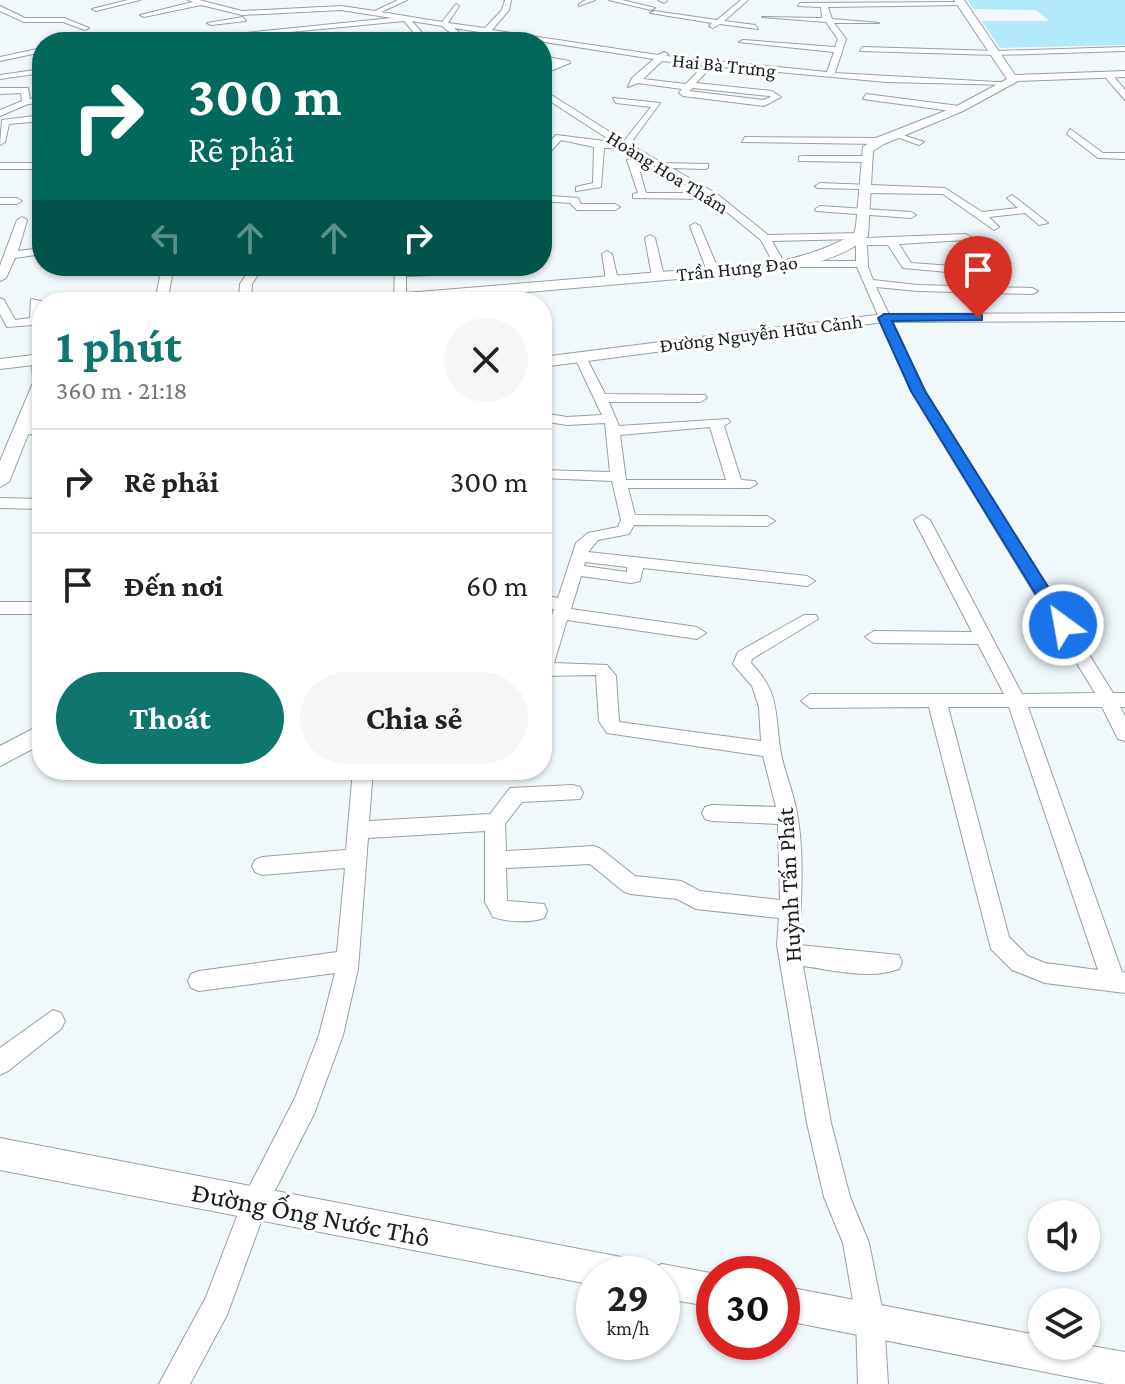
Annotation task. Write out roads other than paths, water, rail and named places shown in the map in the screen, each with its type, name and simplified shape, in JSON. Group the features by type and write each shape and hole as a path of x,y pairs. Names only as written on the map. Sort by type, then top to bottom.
{"main road":[{"path":"861,238 867,150 880,141 959,109 1012,80 960,2"},
{"name":"Hai Bà Trưng","path":"1012,80 1125,74"},
{"name":"Trần Hưng Đạo","path":"485,292 787,265 824,255 861,238"},
{"path":"0,364 32,360"}],"street":[{"path":"96,9 137,0"},
{"path":"253,0 278,9"},
{"path":"297,0 316,3"},
{"path":"335,5 353,0"},
{"path":"386,22 378,12 404,0"},
{"path":"487,31 505,10 508,0"},
{"path":"581,5 592,0"},
{"path":"612,0 685,17 755,27"},
{"path":"709,29 745,0"},
{"path":"144,15 160,16 199,1"},
{"name":"Hai Bà Trưng","path":"199,1 237,9 278,9 316,3 448,25"},
{"name":"Hai Bà Trưng","path":"199,1 234,12 335,7 492,32"},
{"path":"800,5 960,2"},
{"path":"824,5 829,20 842,38 830,75"},
{"path":"455,32 448,25 456,6"},
{"path":"0,8 24,20 64,20 84,16"},
{"path":"685,17 693,11"},
{"path":"267,12 282,32"},
{"path":"766,17 875,23"},
{"path":"205,32 198,27 245,19 256,32"},
{"path":"267,32 281,29 354,30 406,19 417,32"},
{"path":"43,20 49,29"},
{"path":"64,20 85,28"},
{"path":"211,23 212,32"},
{"name":"Hai Bà Trưng","path":"552,42 659,58 830,75 925,82 1012,80"},
{"path":"743,42 839,50"},
{"path":"674,48 633,83 690,86 777,97 764,103 683,93 690,86 709,63 718,55"},
{"path":"863,49 996,53 1125,49"},
{"path":"0,59 32,52"},
{"path":"21,54 32,65"},
{"path":"790,84 795,72"},
{"path":"0,77 32,73"},
{"path":"1108,75 1125,97"},
{"path":"0,91 25,90 26,102"},
{"path":"866,97 959,109"},
{"path":"566,118 555,133 559,137 599,145 625,145 657,105 616,100"},
{"path":"0,113 32,101"},
{"name":"Hoàng Hoa Thám","path":"552,103 566,118 592,126 713,196 765,238 787,265"},
{"path":"12,108 32,107"},
{"path":"0,142 5,122 32,119"},
{"path":"579,141 592,126"},
{"path":"1070,132 1101,156 1125,156"},
{"path":"897,134 919,142"},
{"path":"552,145 559,137"},
{"path":"745,140 880,141"},
{"path":"580,189 596,187 599,183 599,145"},
{"path":"647,158 632,160 640,194 713,196"},
{"path":"802,159 863,177"},
{"path":"658,164 705,166"},
{"path":"0,166 32,166"},
{"path":"834,171 945,191 994,227"},
{"path":"820,186 863,177"},
{"path":"1012,198 1043,223"},
{"path":"552,199 574,200 577,207 615,207"},
{"path":"0,201 17,201"},
{"path":"820,209 911,215"},
{"path":"980,215 1027,210"},
{"path":"0,278 22,220"},
{"path":"695,226 713,271"},
{"path":"765,238 861,238 893,244 924,238 966,237"},
{"path":"650,238 658,276"},
{"path":"861,238 862,264 868,283 918,391 1117,700 1125,734"},
{"path":"893,244 907,266 958,270 959,261"},
{"path":"11,255 32,252"},
{"path":"607,254 612,280"},
{"path":"787,265 862,264"},
{"path":"868,283 918,288 1032,291"},
{"path":"0,302 11,324 32,321"},
{"name":"Đường Nguyễn Hữu Cảnh","path":"552,360 884,318 1125,317"},
{"path":"552,644 576,563 593,536 624,531 629,520 619,480 612,425 580,356"},
{"path":"601,398 700,398"},
{"path":"0,482 32,407"},
{"path":"552,419 612,425 719,422 742,484 552,475"},
{"path":"23,431 32,430"},
{"path":"0,503 32,504"},
{"path":"629,520 767,521"},
{"path":"922,520 1016,700 1119,983 1045,973 1020,963 999,942 937,701"},
{"path":"576,563 631,578 634,577 636,562 807,581"},
{"path":"552,605 564,610 697,633"},
{"path":"0,608 32,608"},
{"name":"Huỳnh Tấn Phát","path":"810,619 742,660 745,669 760,683 768,707 771,750 788,816 790,954 819,1123 837,1197 856,1243 870,1318 873,1384"},
{"path":"874,637 984,638"},
{"path":"552,670 601,669 607,676 608,721 614,728 771,750"},
{"path":"810,701 1117,700"},
{"path":"8,752 32,739"},
{"path":"8,752 32,748"},
{"path":"174,1384 217,1305 255,1202 305,1105 331,1035 348,961 362,780"},
{"path":"536,911 501,910 496,902 495,822 517,794 573,793"},
{"path":"712,813 788,816"},
{"path":"358,830 495,822"},
{"path":"495,860 594,855 634,887 681,890 696,900 790,910"},
{"path":"262,866 356,858"},
{"path":"790,954 848,962 891,962"},
{"path":"199,981 348,961"},
{"path":"0,1063 53,1021"},
{"name":"Đường Ống Nước Thô","path":"0,1154 576,1265"},
{"path":"800,1306 1125,1370"}]}
